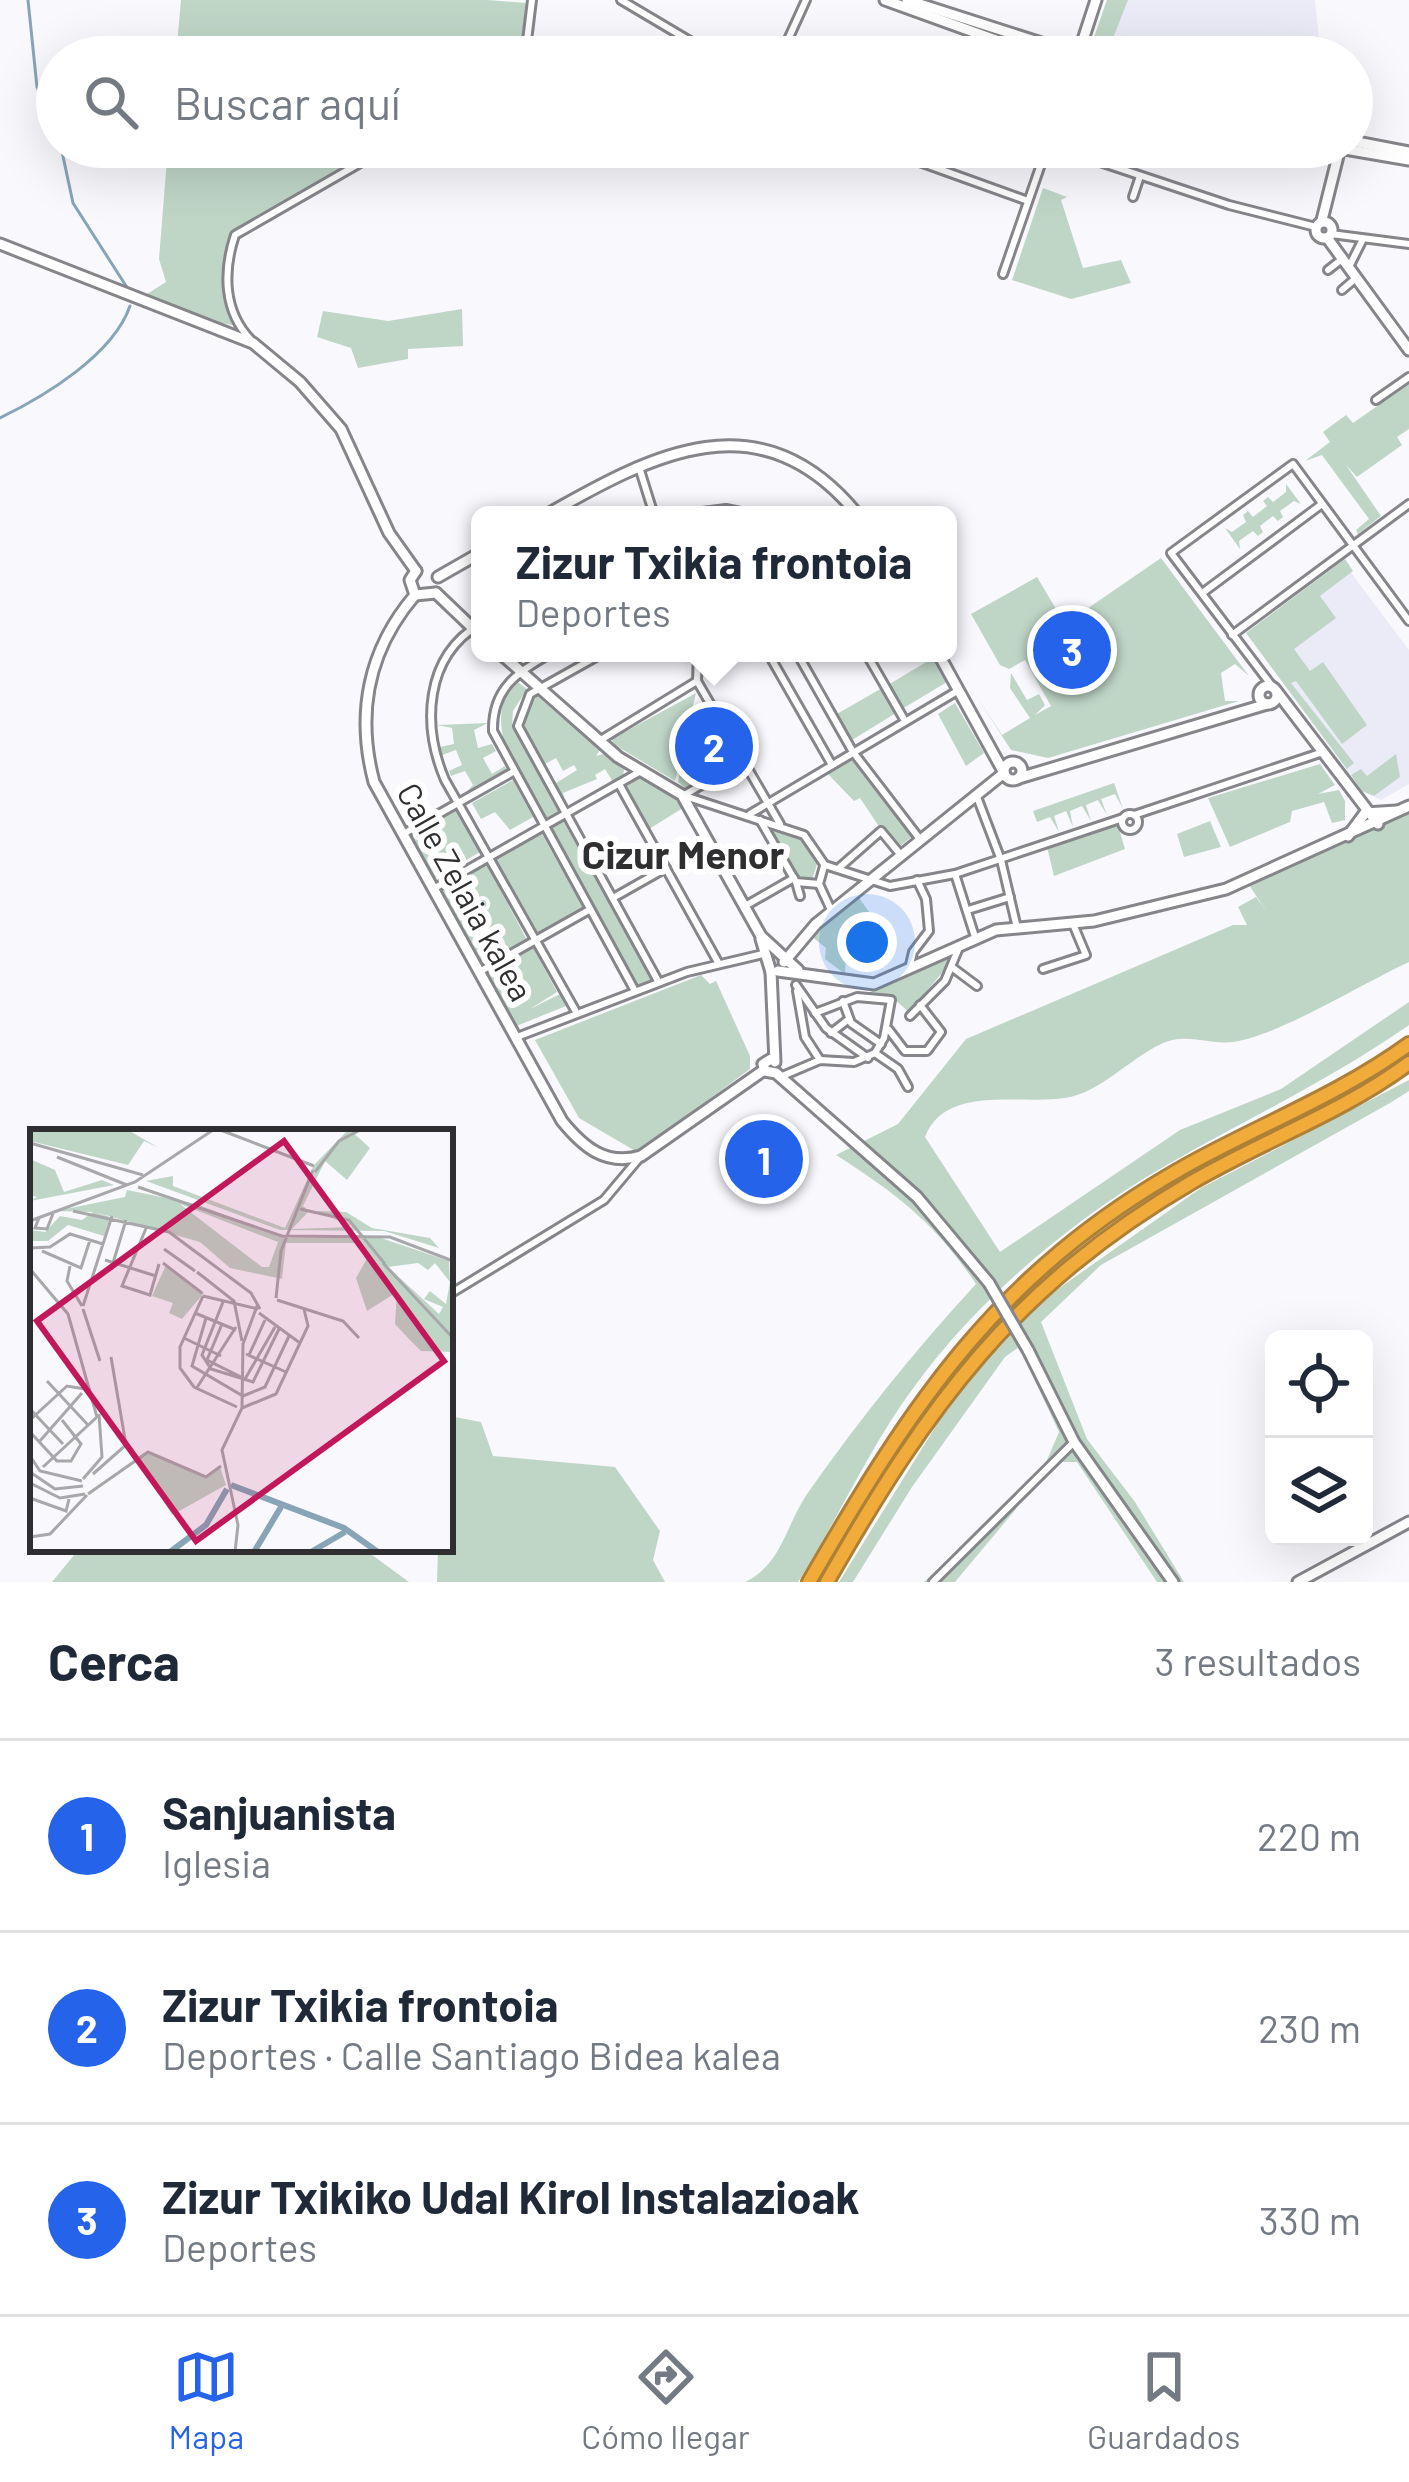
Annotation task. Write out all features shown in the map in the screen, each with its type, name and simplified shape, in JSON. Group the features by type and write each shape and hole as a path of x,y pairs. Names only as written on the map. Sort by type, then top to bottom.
{"highway":[{"path":"809,1582 915,1407 1018,1287 1083,1233 1184,1167 1326,1097 1409,1039"},
{"path":"827,1582 928,1414 1029,1300 1098,1243 1194,1181 1337,1110 1409,1068"}],"street":[{"path":"528,36 532,0"},
{"path":"621,0 682,36"},
{"path":"790,36 806,0"},
{"path":"885,0 985,36"},
{"path":"907,0 1014,36"},
{"path":"950,16 956,0"},
{"path":"1082,36 1096,0"},
{"path":"1373,151 1409,156"},
{"path":"351,168 235,235 226,260 229,301 237,326 300,382 341,429 389,533 416,571"},
{"path":"937,168 1028,200"},
{"path":"1004,274 1042,168"},
{"path":"1115,168 1319,224 1409,350"},
{"path":"1319,224 1336,168"},
{"path":"1133,197 1140,176"},
{"path":"1330,236 1409,244"},
{"path":"1342,290 1354,250 1364,239"},
{"path":"0,244 253,343"},
{"path":"1328,270 1349,268"},
{"path":"1376,400 1409,376"},
{"path":"562,506 638,463 704,446 757,451 806,469 848,506"},
{"path":"638,463 651,506"},
{"path":"1270,704 1256,666 1172,553 1293,464 1409,621"},
{"path":"1205,591 1322,504"},
{"path":"1232,635 1409,504"},
{"path":"438,577 471,558"},
{"path":"438,577 425,569 416,571 410,580 415,595 436,593 471,623"},
{"path":"436,593 438,577"},
{"name":"Calle Zelaia kalea","path":"415,595 382,643 369,681 364,725 374,782 478,973 574,1135 612,1160 641,1156"},
{"path":"1400,608 1409,601"},
{"path":"471,636 442,666 430,712 435,757 575,1010"},
{"path":"510,662 599,741 641,771 682,795 780,824 811,839 825,865 819,884 832,912"},
{"path":"536,662 498,695 493,719 497,744 635,991"},
{"path":"587,662 539,688 523,703 518,726 658,981"},
{"path":"705,662 697,681 780,824"},
{"path":"773,662 832,765"},
{"path":"802,662 854,752 919,838"},
{"path":"871,662 905,721"},
{"path":"943,662 1010,776"},
{"path":"599,741 697,681"},
{"path":"754,816 768,802 959,690"},
{"path":"1240,710 1267,690"},
{"path":"1267,690 1378,824"},
{"path":"773,963 919,838 1010,776 1240,710 1270,704 1293,718"},
{"path":"991,745 1017,764 1046,767"},
{"path":"825,865 840,866 868,883 956,874 1319,753"},
{"path":"682,795 744,760"},
{"path":"1010,776 1017,764"},
{"path":"1010,776 1017,764"},
{"path":"432,890 641,771"},
{"path":"401,835 513,772"},
{"path":"619,784 719,964"},
{"path":"1349,793 1364,830"},
{"path":"682,795 773,963 772,1073 917,1197 989,1283 1074,1442 1173,1582"},
{"path":"979,795 1017,928"},
{"path":"1347,837 1357,818 1406,808"},
{"path":"515,1038 658,981 719,964 773,963 851,984 874,984 975,938 1017,928 1073,924 1226,889 1406,808"},
{"path":"1123,818 1125,828 1132,830 1138,822 1134,815"},
{"path":"754,816 795,880 800,896"},
{"path":"840,866 881,831 900,854"},
{"path":"613,898 666,868"},
{"path":"956,874 975,938"},
{"path":"745,906 795,880 819,884"},
{"path":"908,971 913,952 929,931 926,899 917,880"},
{"path":"968,910 1010,897"},
{"path":"478,973 590,910"},
{"path":"1043,969 1086,955 1073,924"},
{"path":"910,1016 953,968 960,945"},
{"path":"953,968 977,986"},
{"path":"801,973 796,985 805,1037 820,1060"},
{"path":"851,984 857,997"},
{"path":"796,985 831,1033 898,1069 908,1087"},
{"path":"453,1292 604,1201 641,1156 701,1112 772,1073 820,1060 871,1056 888,1025 891,1000 857,997 815,1013"},
{"path":"843,1001 848,1018 881,1044"},
{"path":"888,1025 905,1051 927,1051 941,1032 920,1005"},
{"path":"831,1033 848,1018"},
{"path":"933,1582 1074,1442"},
{"path":"1298,1582 1409,1522"}],"shaded area":[{"path":"1107,0 1315,0 1319,36 1094,36"},
{"path":"1343,562 1409,650 1409,784 1381,800 1362,791 1247,634"}],"green space":[{"path":"181,0 526,3 522,36 178,36"},
{"path":"1107,0 1128,0 1114,36 1094,36"},
{"path":"166,168 351,168 235,235 226,260 237,326 174,314 144,296 166,282 159,259"},
{"path":"1043,188 1067,197 1061,200 1083,268 1121,260 1131,283 1071,299 1012,280"},
{"path":"462,309 463,346 408,349 408,359 358,368 351,348 317,337 323,311 388,321"},
{"path":"1409,384 1409,429 1397,437 1402,445 1357,477 1346,465 1381,516 1358,534 1356,530 1369,519 1322,455 1305,461 1330,442 1323,432 1346,415 1353,423"},
{"path":"1286,484 1301,504 1294,501 1280,511 1283,517 1278,521 1273,516 1260,526 1263,532 1258,536 1253,531 1239,541 1240,549 1225,528 1232,532 1246,522 1243,515 1248,511 1253,517 1267,506 1263,501 1268,497 1273,502 1286,492"},
{"path":"1161,558 1249,676 1235,664 1221,673 1225,701 1239,701 1048,758 1011,750 975,694 1002,735 1030,718 1010,688 1011,673 1027,700 1039,694 1045,705 1035,715 1051,706 1025,660 1009,669 1000,665 971,614 1037,577 1065,624"},
{"path":"1345,559 1353,571 1320,596 1336,618 1294,649 1310,671 1323,662 1367,725 1342,744 1296,681 1291,683 1354,763 1347,769 1246,633"},
{"path":"926,662 935,662 947,682 902,709 888,685"},
{"path":"515,680 527,689 513,711 512,726 559,813 545,822 503,735 505,698"},
{"path":"882,688 896,713 852,740 837,714"},
{"path":"696,693 675,781 613,744 612,739"},
{"path":"537,696 600,750 596,756 603,754 624,769 623,776 613,782 605,769 595,775 597,779 563,793 564,798 556,783 577,770 574,765 563,771 556,758 545,764 529,738 526,713"},
{"path":"955,703 984,753 966,766 938,714"},
{"path":"691,722 696,730 692,734 714,773 685,788 678,782"},
{"path":"488,723 474,730 478,748 492,744 496,751 483,758 492,774 505,766 507,771 463,796 473,785 465,771 451,776 449,771 462,765 456,750 442,755 440,747 454,744 452,728 437,725"},
{"path":"1396,754 1400,777 1374,796 1362,791 1351,775 1361,769 1367,776"},
{"path":"851,757 914,835 900,846 880,828 860,798 854,801 827,773"},
{"path":"1320,764 1335,785 1318,794 1339,790 1345,801 1345,820 1332,823 1324,802 1292,811 1290,822 1230,847 1208,798"},
{"path":"640,778 670,794 683,808 649,829 627,786"},
{"path":"513,780 533,817 510,830 495,812 481,819 472,803"},
{"path":"1114,783 1123,809 1115,794 1101,799 1107,815 1098,800 1086,805 1091,821 1082,806 1070,811 1073,827 1066,811 1054,816 1059,832 1050,817 1037,822 1033,811"},
{"path":"1409,810 1409,962 1252,1038 1171,1041 1078,1095 966,1103 935,1120 925,1137 1000,1252 1180,1130 1281,1089 1409,1002 1409,1025 1130,1188 1028,1264 967,1323 914,1387 798,1582 745,1582 767,1565 782,1544 807,1494 847,1439 976,1284 913,1211 836,1155 898,1124 966,1039 1233,925 1247,925 1238,907 1256,897 1265,909 1249,885"},
{"path":"456,811 480,852 432,880 409,836"},
{"path":"563,821 654,980 636,986 633,981 550,829"},
{"path":"1210,821 1221,847 1184,857 1177,834"},
{"path":"1117,822 1125,849 1054,876 1047,847"},
{"path":"765,825 808,840 819,858 812,880 798,879"},
{"path":"542,834 584,909 539,934 496,859"},
{"path":"486,863 527,940 482,965 440,890"},
{"path":"857,895 896,950 883,964 873,964 874,944 868,944 867,959 846,957 845,974 825,959 826,948 810,935"},
{"path":"533,947 557,992 530,1009 560,994 566,1006 514,1027 487,974"},
{"path":"957,955 909,1012 894,999 866,994"},
{"path":"701,975 710,984 716,981 750,1056 750,1069 637,1152 579,1118 535,1040"},
{"path":"1409,1080 1409,1091 1390,1103 1101,1265 1041,1322 1087,1439 1135,1502 1184,1582 1157,1582 1077,1462 1054,1462 1041,1474 1059,1432 1019,1347 1005,1357 912,1487 853,1582 839,1582 959,1389 1048,1296 1201,1188"},
{"path":"453,1417 481,1422 493,1456 615,1467 660,1531 653,1560 665,1582 437,1582 438,1552 453,1552"},
{"path":"1028,1484 1016,1509 955,1582 924,1582"},
{"path":"77,1552 368,1552 409,1582 52,1582"}],"waterway":[{"path":"28,0 36,77"},
{"path":"66,168 73,203 128,289"},
{"path":"0,418 76,372 109,341 130,306"}],"place":[{"name":"Zizur Txikiko Udal Kirol Instalazioak","path":"1072,650"},
{"name":"Zizur Txikia frontoia","path":"714,746"},
{"name":"Sanjuanista","path":"764,1159"}],"district":[{"name":"Cizur Menor","path":"683,855"}]}
